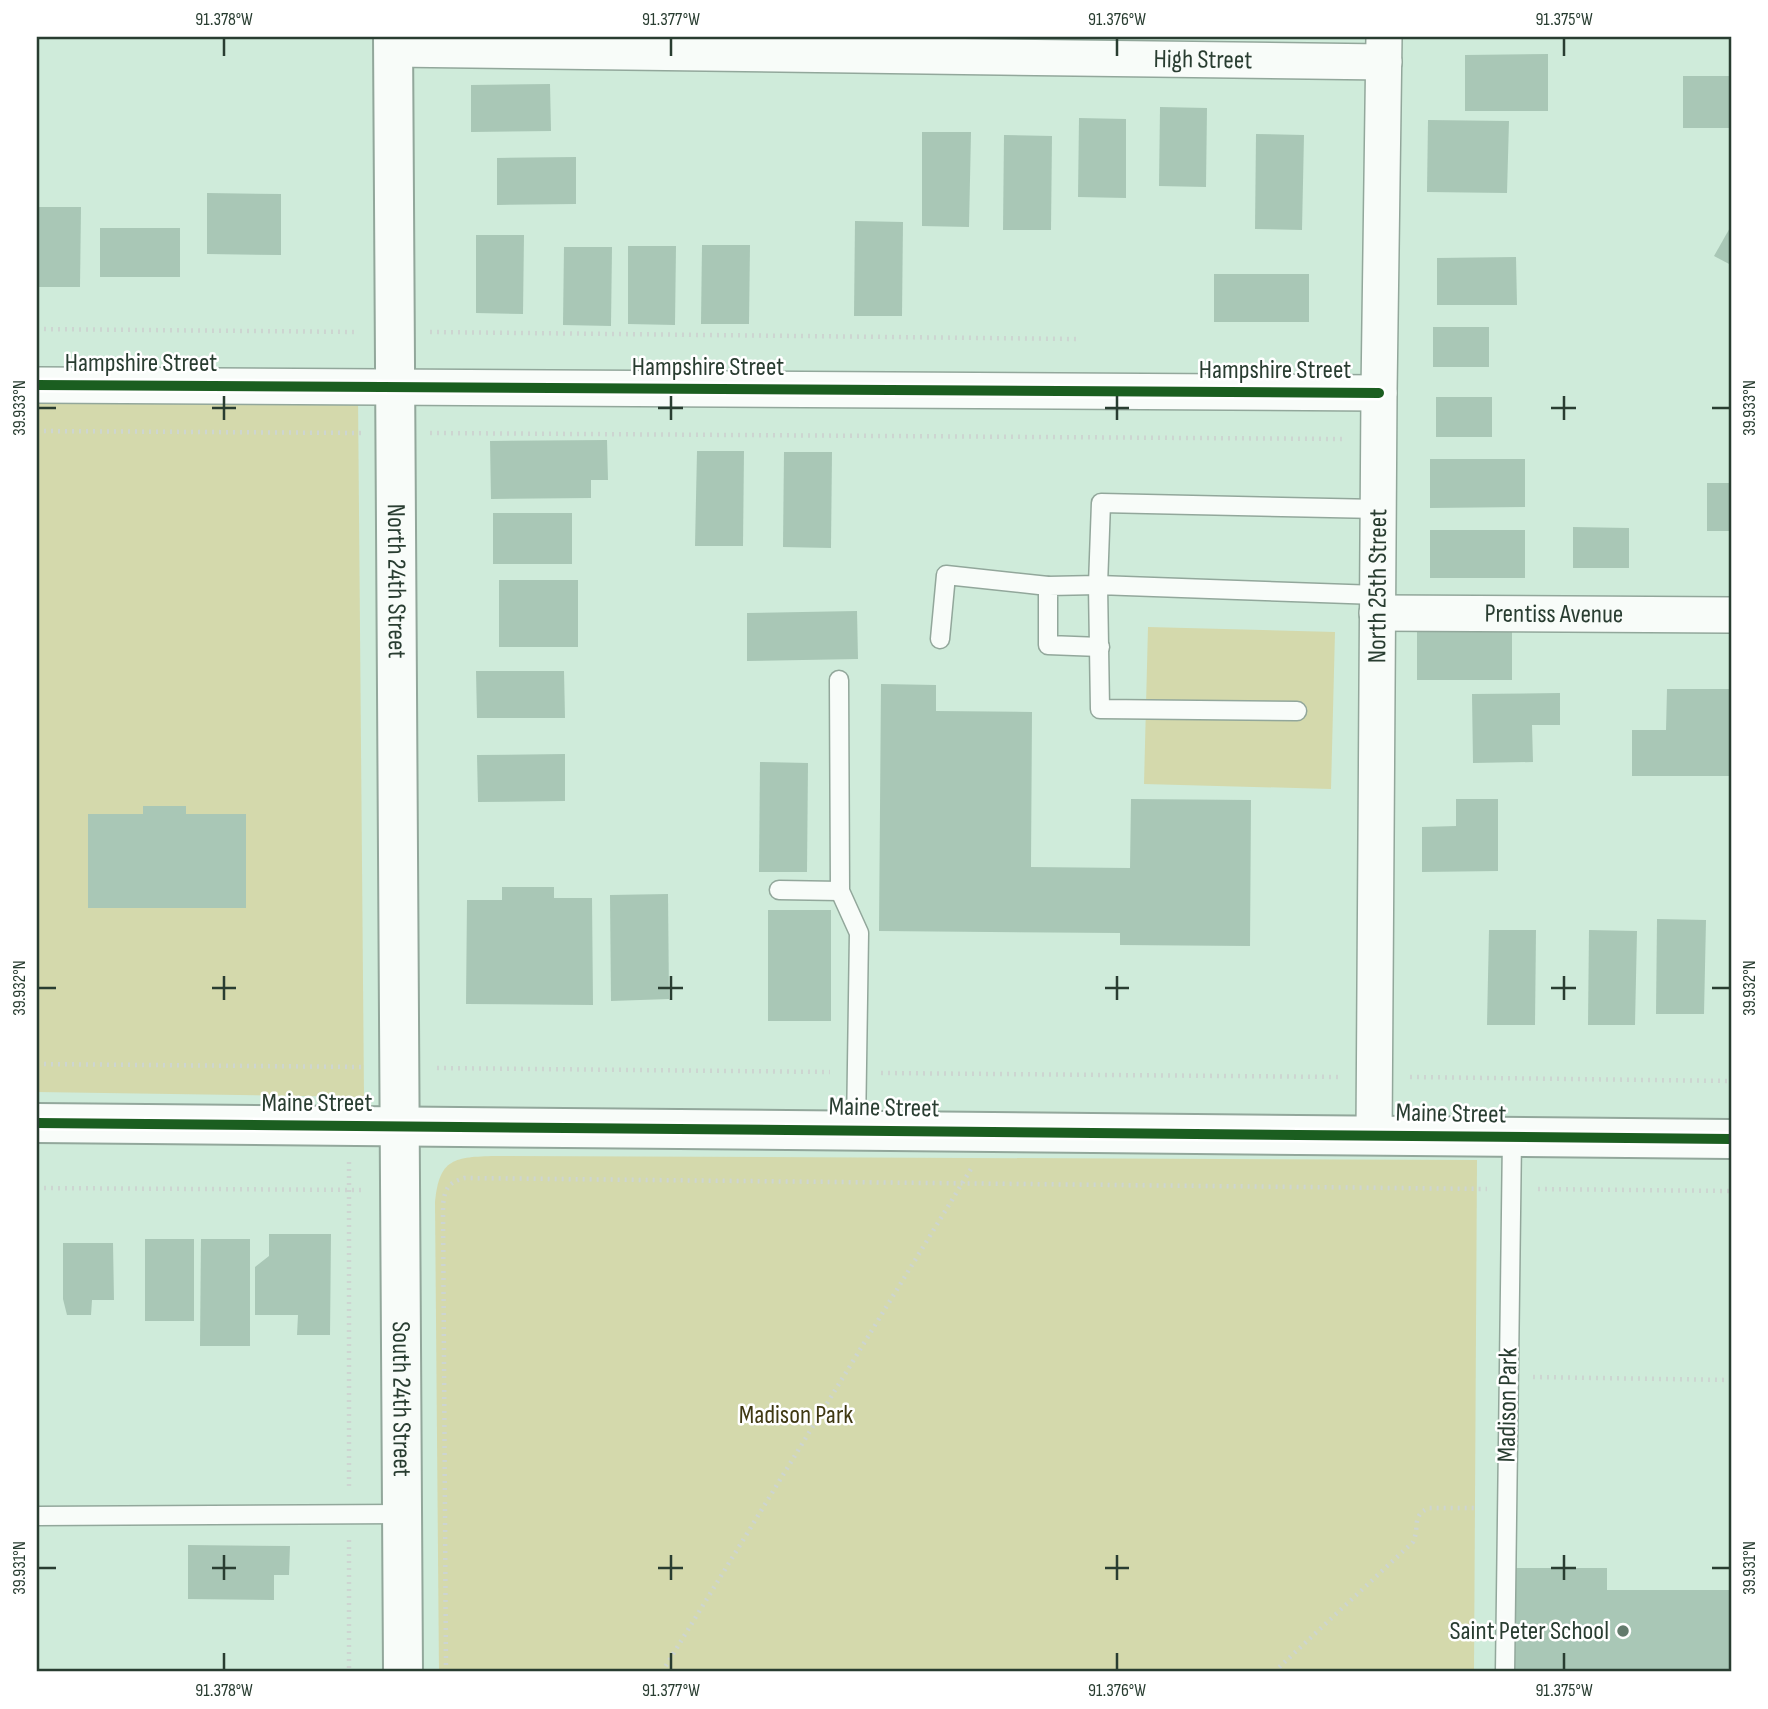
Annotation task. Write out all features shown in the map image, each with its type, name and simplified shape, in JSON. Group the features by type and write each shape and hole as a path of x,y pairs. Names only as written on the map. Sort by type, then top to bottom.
{"street":[{"name":"High Street","path":"393,43 1384,49"},
{"name":"North 24th Street","path":"393,43 401,1126"},
{"name":"North 25th Street","path":"1374,1136 1384,49"},
{"name":"Hampshire Street","path":"37,385 1379,393"},
{"name":"Prentiss Avenue","path":"1377,604 1731,615"},
{"name":"Maine Street","path":"37,1123 1731,1139"},
{"name":"South 24th Street","path":"401,1126 403,1672"}],"lane":[{"path":"1297,710 1100,709 1098,585 1101,503 1378,509"},
{"path":"940,639 946,575 1048,586 1098,585 1377,604"},
{"path":"1048,586 1048,645 1100,647"},
{"path":"839,680 840,891 859,933 856,1130"},
{"path":"779,890 840,891"},
{"name":"Madison Park","path":"1505,1672 1512,1137"},
{"path":"37,1516 403,1514"}],"path":[{"path":"37,329 1077,339"},
{"path":"37,430 1379,439"},
{"path":"349,1126 349,1672"},
{"path":"662,1672 993,1132"},
{"path":"446,1672 443,1205 446,1190 452,1181 464,1178 1731,1191"},
{"path":"37,1188 446,1190"},
{"path":"1509,1377 1731,1380"},
{"path":"1274,1672 1413,1542 1419,1514 1423,1510 1474,1508"}],"green space":[{"path":"37,393 358,396 364,1097 37,1092"},
{"path":"1148,627 1335,632 1331,789 1144,784"},
{"name":"Madison Park","path":"495,1156 1477,1160 1474,1672 439,1672 435,1202 440,1176 445,1168 459,1159"}],"building":[{"path":"1548,54 1548,111 1465,111 1465,55"},
{"path":"1683,76 1730,76 1729,128 1683,128"},
{"path":"550,84 551,131 471,132 471,85"},
{"path":"1160,107 1207,108 1206,187 1159,186"},
{"path":"1079,118 1126,119 1126,198 1078,197"},
{"path":"1428,120 1509,121 1507,193 1427,192"},
{"path":"922,132 971,132 969,227 922,226"},
{"path":"1256,134 1304,135 1302,230 1255,229"},
{"path":"1004,135 1052,136 1051,230 1003,230"},
{"path":"576,157 576,204 497,205 497,158"},
{"path":"207,193 281,194 281,255 207,254"},
{"path":"37,207 81,207 80,287 37,287"},
{"path":"855,221 903,222 902,316 854,316"},
{"path":"1731,226 1731,265 1714,256"},
{"path":"100,228 180,228 180,277 100,277"},
{"path":"476,235 524,235 523,314 476,313"},
{"path":"702,245 750,245 749,324 701,324"},
{"path":"628,246 676,246 675,325 628,324"},
{"path":"564,247 612,247 611,326 563,325"},
{"path":"1516,257 1517,305 1437,305 1437,258"},
{"path":"1214,274 1309,274 1309,322 1214,322"},
{"path":"1433,327 1489,327 1489,367 1433,367"},
{"path":"1436,397 1492,397 1492,437 1436,437"},
{"path":"607,440 608,480 591,480 591,498 491,499 490,441"},
{"path":"697,451 744,451 743,546 695,546"},
{"path":"784,452 832,452 831,548 783,547"},
{"path":"1430,459 1525,459 1525,507 1430,508"},
{"path":"1707,483 1731,483 1731,531 1707,531"},
{"path":"493,513 572,513 572,564 493,564"},
{"path":"1573,527 1629,528 1629,568 1573,568"},
{"path":"1430,530 1525,530 1525,578 1430,578"},
{"path":"499,580 578,580 578,647 499,647"},
{"path":"857,611 858,659 747,661 747,613"},
{"path":"1417,632 1512,632 1512,680 1417,680"},
{"path":"476,671 564,671 565,718 477,718"},
{"path":"881,684 936,685 936,711 1032,712 1031,867 1130,868 1131,799 1251,800 1250,946 1120,945 1120,933 879,931"},
{"path":"1667,689 1731,689 1731,776 1632,776 1632,730 1666,730"},
{"path":"1560,693 1560,725 1532,725 1533,762 1473,763 1472,694"},
{"path":"565,754 565,801 478,802 477,755"},
{"path":"760,762 808,763 807,872 759,872"},
{"path":"1456,799 1498,799 1498,871 1422,872 1422,827 1456,826"},
{"path":"143,806 186,806 186,814 246,814 246,908 88,908 88,814 143,814"},
{"path":"502,887 554,887 554,898 592,898 593,1005 466,1004 467,900 502,900"},
{"path":"668,894 669,999 611,1001 610,895"},
{"path":"768,910 831,910 831,1021 768,1021"},
{"path":"1657,919 1706,920 1704,1014 1656,1014"},
{"path":"1489,930 1536,930 1535,1025 1487,1025"},
{"path":"1589,930 1637,931 1635,1025 1588,1025"},
{"path":"269,1234 331,1234 330,1335 297,1335 298,1315 255,1315 255,1267 269,1256"},
{"path":"145,1239 194,1239 194,1321 145,1321"},
{"path":"201,1239 250,1239 250,1346 200,1346"},
{"path":"63,1243 113,1243 114,1300 92,1300 91,1315 67,1315 63,1299"},
{"path":"188,1545 290,1546 289,1575 274,1575 274,1600 188,1599"},
{"name":"Saint Peter School","path":"1515,1568 1607,1568 1607,1590 1731,1590 1731,1672 1515,1672"}],"cycle path":[{"path":"37,385 1379,393"},
{"path":"37,1123 1731,1139"}],"place":[{"name":"Saint Peter School","path":"1623,1631"}]}
